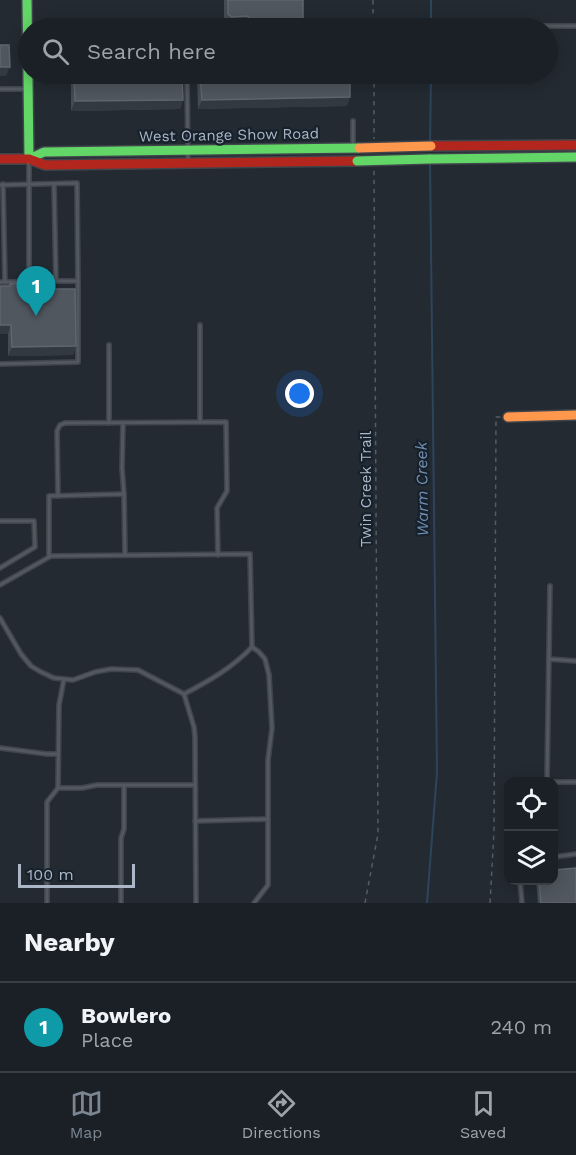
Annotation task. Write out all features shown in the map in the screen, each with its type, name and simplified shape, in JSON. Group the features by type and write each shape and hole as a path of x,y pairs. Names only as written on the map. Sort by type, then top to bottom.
{"main road":[{"path":"27,0 27,18"},
{"path":"28,84 29,159"},
{"name":"West Orange Show Road","path":"29,159 44,152 576,144"},
{"name":"West Orange Show Road","path":"0,159 29,159 45,165 576,157"},
{"path":"508,417 576,415"}],"lane":[{"path":"558,26 576,26"},
{"path":"187,84 188,163"},
{"path":"0,89 28,89"},
{"path":"353,122 356,148"},
{"path":"29,159 29,282"},
{"path":"0,364 78,362 77,183 2,185 2,282 38,282"},
{"path":"54,184 56,281"},
{"path":"47,281 78,281"},
{"path":"200,325 200,423"},
{"path":"109,345 109,423"},
{"path":"58,495 57,431 64,423 226,422 227,491 217,508 218,555"},
{"path":"123,423 125,555"},
{"path":"49,557 49,496 124,494"},
{"path":"0,521 34,521 35,547 0,568"},
{"path":"0,585 49,557 250,554 252,647 225,671 184,694"},
{"path":"548,777 550,586"},
{"path":"0,618 21,654 31,666 54,678 74,680 111,669 138,670 184,694 194,727 196,903"},
{"path":"252,647 265,659 269,675 272,728 268,760 268,885 254,903"},
{"path":"549,659 576,661"},
{"path":"47,903 47,802 58,788 58,705 64,679"},
{"path":"0,748 58,754"},
{"path":"558,782 576,782"},
{"path":"58,788 82,788 97,785 195,784"},
{"path":"121,903 124,785"},
{"path":"195,821 268,819"},
{"path":"558,856 576,854"},
{"path":"520,885 522,903"}],"path":[{"path":"373,0 374,18"},
{"path":"374,84 374,145"},
{"name":"Twin Creek Trail","path":"365,903 378,834 374,169"},
{"path":"490,903 494,831 496,417 508,417"}],"building":[{"path":"228,0 303,0 303,18 248,18 248,16 232,17 228,14"},
{"path":"0,45 9,45 10,67 0,67"},
{"path":"74,84 182,84 183,100 75,101"},
{"path":"201,84 350,84 350,97 202,100"},
{"path":"39,276 53,276 55,289 75,289 76,346 12,347 11,325 0,325 0,286 19,283 18,279 39,279"},
{"path":"576,868 576,903 541,903 539,885 558,885 558,870"}],"waterway":[{"name":"Warm Creek","path":"431,0 431,18"},
{"name":"Warm Creek","path":"430,143 431,84"},
{"name":"Warm Creek","path":"427,903 437,772 430,160"}],"traffic: fast":[{"path":"27,0 27,18"},
{"path":"28,84 29,159"},
{"path":"29,159 44,152 359,148"},
{"path":"429,159 576,157"},
{"path":"357,161 429,159"}],"traffic: slow":[{"path":"359,148 431,146"},
{"path":"508,417 576,415"}],"traffic: jam":[{"path":"431,146 576,145"},
{"path":"0,159 29,159 45,165 357,161"}],"place":[{"name":"Bowlero","path":"36,316"}]}
